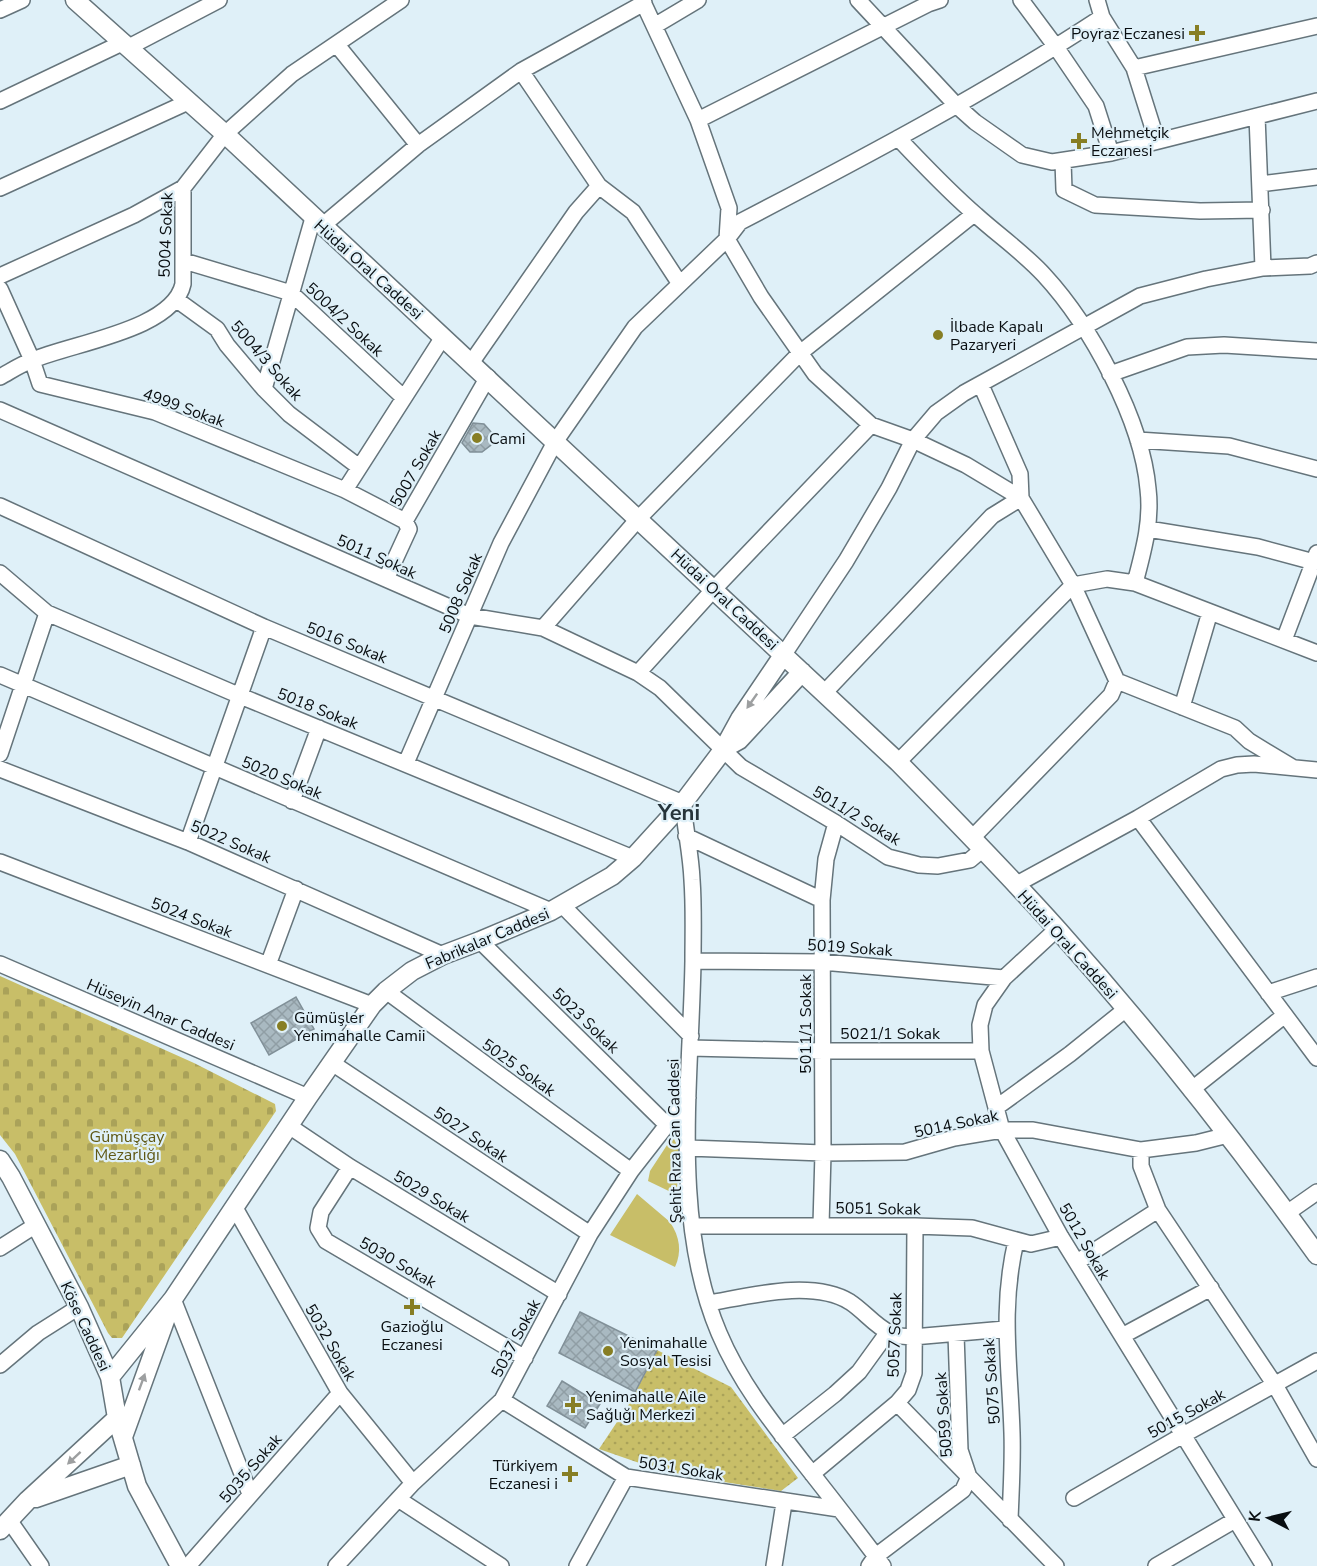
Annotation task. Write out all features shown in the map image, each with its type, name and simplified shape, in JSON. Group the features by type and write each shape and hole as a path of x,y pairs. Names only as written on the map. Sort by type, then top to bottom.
{"street":[{"path":"0,10 22,0"},
{"name":"Hüdai Oral Caddesi","path":"75,0 225,134 639,518 897,762 1057,929 1126,1009 1228,1135 1317,1255"},
{"path":"0,101 127,45 219,0"},
{"name":"5004 Sokak","path":"0,377 32,360 158,316 177,300 183,284 183,188 225,134 292,74 400,0"},
{"path":"656,25 698,0"},
{"path":"858,0 975,123 1022,155 1052,162 1111,153 1317,101"},
{"path":"1021,0 1056,46 1096,106 1111,153"},
{"path":"1097,0 1102,17 1134,68 1157,141"},
{"path":"698,120 932,1"},
{"path":"264,388 291,293 318,222 418,145 521,71 643,2 656,25 698,120 729,208 727,239 761,297 815,374 871,425 913,440 966,465 1021,498 1073,585 1117,681 1235,728 1249,741 1292,767"},
{"name":"5008 Sokak","path":"406,763 501,543 555,442 635,327 727,239 740,222 898,138 1102,17"},
{"path":"1134,68 1317,26"},
{"path":"337,45 418,145"},
{"path":"521,71 599,186 633,212 680,284"},
{"path":"0,188 188,102"},
{"path":"1257,116 1263,268"},
{"path":"898,138 974,214 1044,274 1084,326 1110,374 1138,440 1148,489 1148,529 1135,583"},
{"path":"1063,161 1064,190 1095,205 1200,211 1262,210"},
{"path":"1260,184 1317,177"},
{"path":"471,363 576,213 599,186"},
{"path":"0,276 134,215 183,188"},
{"path":"543,628 639,518 800,353 974,214"},
{"name":"5004/2 Sokak","path":"184,261 291,293 404,398"},
{"path":"784,654 846,561 889,488 913,440 936,413 964,393 1140,296 1206,279 1263,268 1315,268"},
{"name":"4999 Sokak","path":"0,288 32,360 40,384 155,412 345,490 405,521"},
{"name":"5004/3 Sokak","path":"177,300 216,329 227,345 289,414 359,467"},
{"path":"345,490 443,337"},
{"path":"1110,374 1187,347 1224,345 1317,351"},
{"name":"5007 Sokak","path":"386,579 409,529 405,521 488,378"},
{"path":"981,385 1020,474 1021,498"},
{"name":"5011 Sokak","path":"0,410 470,616 543,628 638,673 660,688 723,750"},
{"path":"638,673 714,589 871,425"},
{"path":"1138,440 1229,446 1317,470"},
{"path":"825,692 992,516 1021,498"},
{"name":"5016 Sokak","path":"0,506 264,627 683,803"},
{"path":"1148,529 1315,557 1284,640"},
{"name":"5018 Sokak","path":"0,573 47,613 238,695 633,858"},
{"path":"897,762 1073,585 1107,579 1135,583 1317,653"},
{"path":"1182,706 1210,612"},
{"path":"0,754 47,613"},
{"path":"188,842 238,695 264,627"},
{"name":"Fabrikalar Caddesi","path":"110,1377 173,1299 372,1005 412,971 443,955 556,908 612,876 633,858 683,803 723,750 740,718 784,654"},
{"name":"Fabrikalar Caddesi","path":"723,750 739,740 802,672"},
{"name":"5020 Sokak","path":"0,675 292,801 556,908"},
{"name":"5011/2 Sokak","path":"723,750 741,767 836,823 888,857 919,865 954,864 970,860 978,844 1111,695 1117,681"},
{"path":"292,801 319,728"},
{"path":"1015,885 1138,818 1221,769 1237,765 1317,770"},
{"name":"5022 Sokak","path":"0,769 188,842 443,955"},
{"name":"Şehit Rıza Can Caddesi","path":"683,803 693,883 688,1148 692,1226 699,1268 719,1332 752,1396 839,1509 876,1563"},
{"path":"1138,818 1317,1058"},
{"name":"5011/1 Sokak","path":"821,1226 822,900 826,859 836,823"},
{"path":"686,836 822,900"},
{"name":"5024 Sokak","path":"0,862 372,1005"},
{"path":"268,965 296,889"},
{"path":"556,908 691,1042"},
{"name":"5012 Sokak","path":"1057,929 1004,978 985,1005 980,1026 981,1051 1002,1130 1061,1237 1264,1566"},
{"name":"5023 Sokak","path":"480,941 668,1125"},
{"name":"5019 Sokak","path":"693,961 822,962 1004,978"},
{"name":"Hüseyin Anar Caddesi","path":"0,964 308,1097"},
{"path":"1268,993 1317,978"},
{"name":"5025 Sokak","path":"386,991 631,1171"},
{"path":"997,1107 1070,1054 1126,1009"},
{"path":"1191,1089 1285,1015"},
{"name":"5021/1 Sokak","path":"691,1042 823,1051 981,1051"},
{"name":"5027 Sokak","path":"332,1063 590,1234"},
{"name":"5037 Sokak","path":"336,1566 413,1483 502,1400 590,1234 631,1171 688,1098"},
{"name":"5029 Sokak","path":"289,1126 350,1167 559,1294"},
{"name":"5014 Sokak","path":"688,1148 823,1153 905,1152 954,1138 1002,1130 1033,1130 1141,1150 1196,1143 1228,1135"},
{"path":"1141,1150 1141,1166 1158,1210 1275,1385 1317,1459"},
{"name":"Köse Caddesi","path":"0,1160 79,1307 110,1377 117,1418 137,1486 180,1566"},
{"name":"5030 Sokak","path":"350,1167 321,1212 318,1228 326,1241 525,1358"},
{"path":"1287,1213 1317,1192"},
{"name":"5032 Sokak","path":"235,1208 340,1394 413,1483"},
{"path":"1077,1262 1158,1210"},
{"path":"0,1248 36,1225"},
{"name":"5051 Sokak","path":"692,1226 972,1228 1031,1244 1061,1237"},
{"name":"5057 Sokak","path":"812,1474 897,1403 912,1382 914,1373 915,1226"},
{"name":"5075 Sokak","path":"1010,1520 1012,1435 1005,1329 1011,1263 1016,1241"},
{"path":"1122,1336 1211,1288"},
{"path":"709,1303 780,1292 824,1293 850,1302 888,1332 898,1336 913,1337 1005,1329"},
{"path":"173,1299 250,1494"},
{"name":"Fabrikalar Caddesi","path":"123,1437 173,1299"},
{"path":"0,1365 38,1333 79,1307"},
{"path":"782,1436 836,1395 858,1372 888,1332"},
{"name":"5059 Sokak","path":"876,1563 963,1490 969,1477 960,1450 956,1334"},
{"name":"5015 Sokak","path":"1074,1498 1317,1361"},
{"name":"5035 Sokak","path":"188,1566 340,1394"},
{"name":"5031 Sokak","path":"502,1400 626,1477 784,1503 839,1509"},
{"path":"897,1403 1056,1566"},
{"path":"41,1566 4,1525 117,1418"},
{"path":"28,1500 131,1465"},
{"path":"577,1566 626,1477"},
{"path":"398,1499 501,1566"},
{"path":"774,1566 784,1503"},
{"path":"1156,1566 1235,1520"}],"green space":[{"name":"Gümüşçay Mezarlığı","path":"0,976 194,1063 275,1104 276,1111 122,1338 112,1338 108,1333 15,1154 0,1135"},
{"path":"674,1139 679,1149 675,1194 648,1181 650,1171 669,1142"},
{"path":"637,1194 670,1222 678,1239 679,1250 675,1267 610,1235"},
{"path":"657,1350 731,1387 798,1478 781,1491 692,1477 648,1466 599,1449 631,1401"}],"building":[{"name":"Cami","path":"473,423 484,424 492,433 491,445 482,452 470,452 462,443"},
{"name":"Gümüşler Yenimahalle Camii","path":"296,997 314,1029 269,1055 251,1023"},
{"name":"Yenimahalle Sosyal Tesisi","path":"580,1312 657,1350 635,1392 559,1353"},
{"name":"Yenimahalle Aile Sağlığı Merkezi","path":"562,1381 600,1404 585,1428 547,1406"}],"place":[{"name":"Poyraz Eczanesi","path":"1197,33"},
{"name":"Mehmetçik Eczanesi","path":"1079,141"},
{"name":"İlbade Kapalı Pazaryeri","path":"938,335"},
{"name":"Cami","path":"477,438"},
{"name":"Gümüşler Yenimahalle Camii","path":"282,1026"},
{"name":"Gazioğlu Eczanesi","path":"412,1307"},
{"name":"Yenimahalle Sosyal Tesisi","path":"608,1351"},
{"name":"Yenimahalle Aile Sağlığı Merkezi","path":"573,1405"},
{"name":"Türkiyem Eczanesi i","path":"570,1474"}],"district":[{"name":"Yeni","path":"679,812"}]}
